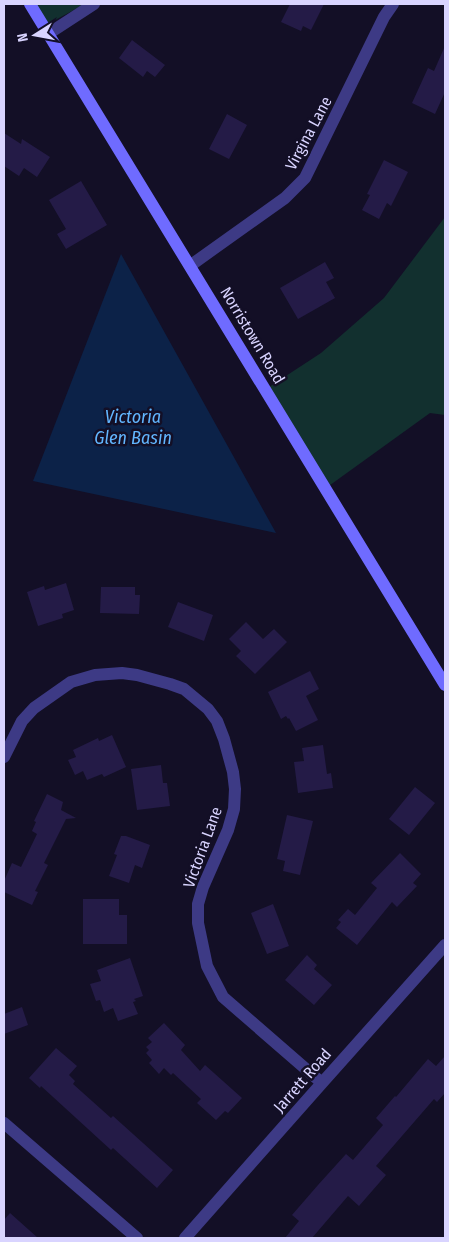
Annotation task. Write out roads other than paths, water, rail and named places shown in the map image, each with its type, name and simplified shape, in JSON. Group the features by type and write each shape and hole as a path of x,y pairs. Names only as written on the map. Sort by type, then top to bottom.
{"main road":[{"name":"Norristown Road","path":"30,4 191,265 445,685"}],"street":[{"path":"48,34 94,4"},
{"name":"Virgina Lane","path":"191,265 285,198 304,178 384,17 393,4"},
{"name":"Victoria Lane","path":"4,757 22,721 34,708 71,682 95,675 137,675 170,684 184,689 208,709 217,721 224,739 233,772 235,789 234,810 228,830 203,887 198,904 198,923 207,966 223,997 322,1083"},
{"name":"Jarrett Road","path":"185,1238 445,945"},
{"path":"4,1123 137,1238"}],"water":[{"name":"Victoria Glen Basin","path":"121,254 276,533 33,481"}]}
